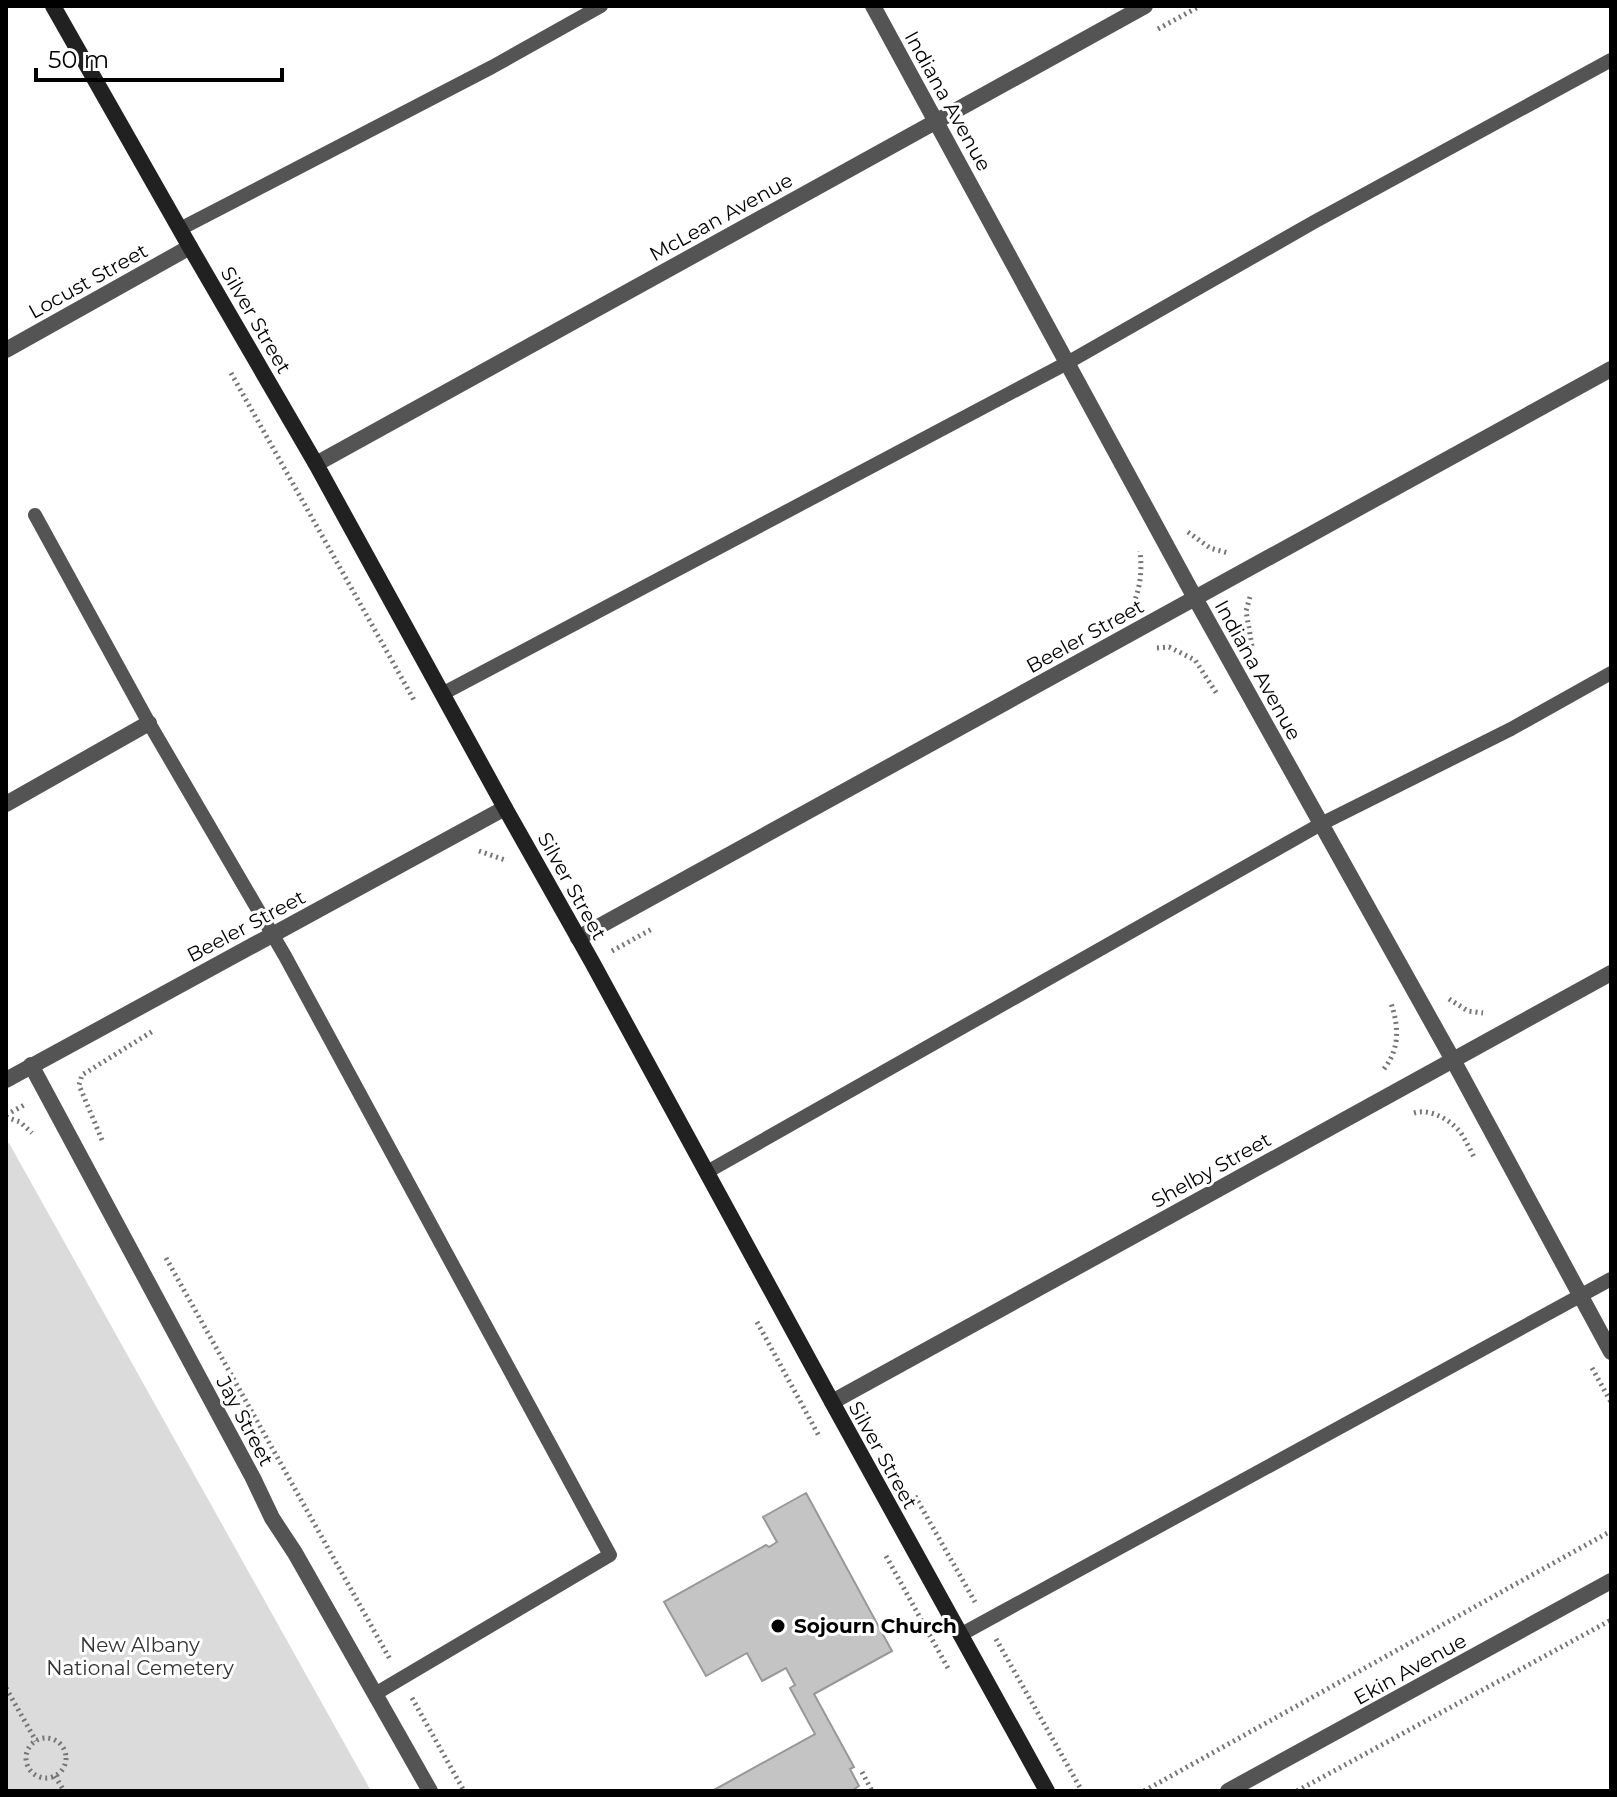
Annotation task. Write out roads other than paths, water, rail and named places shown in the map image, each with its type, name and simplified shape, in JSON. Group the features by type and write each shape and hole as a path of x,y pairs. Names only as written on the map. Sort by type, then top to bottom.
{"main road":[{"name":"Silver Street","path":"53,6 316,464 1047,1791"}],"street":[{"name":"Indiana Avenue","path":"873,6 1611,1352"},
{"name":"McLean Avenue","path":"316,464 1145,6"},
{"name":"Locust Street","path":"6,350 190,247"},
{"name":"Beeler Street","path":"578,938 1611,369"},
{"path":"6,804 149,723"},
{"name":"Beeler Street","path":"6,1080 505,808"},
{"name":"Shelby Street","path":"832,1402 1611,973"},
{"name":"Jay Street","path":"31,1065 246,1464 272,1518 430,1791"},
{"name":"Ekin Avenue","path":"1228,1791 1611,1581"}],"lane":[{"path":"180,229 492,67 601,6"},
{"path":"442,694 1067,363 1314,222 1611,60"},
{"path":"35,515 149,723 272,935 610,1555 375,1694"},
{"path":"707,1172 1321,824 1511,729 1611,673"},
{"path":"960,1635 1611,1279"}],"place":[{"name":"Sojourn Church","path":"778,1626"}],"park label":[{"name":"New Albany National Cemetery","path":"140,1656"}]}
